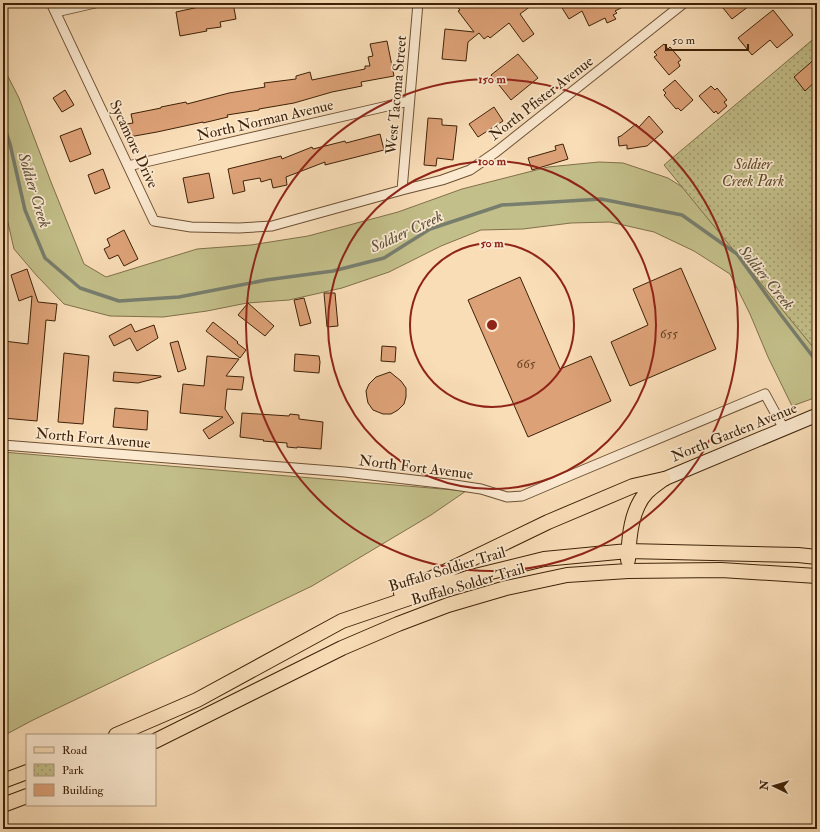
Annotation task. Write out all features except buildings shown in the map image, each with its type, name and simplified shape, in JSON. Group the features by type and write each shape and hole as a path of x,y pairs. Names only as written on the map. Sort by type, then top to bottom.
{"main road":[{"path":"628,571 628,551 633,520 639,504 647,492 664,479"},
{"path":"342,621 548,522 633,486 664,479"},
{"name":"Buffalo Soldier Trail","path":"118,734 197,700 342,621 471,577 544,559 628,551 798,555 817,557"},
{"name":"Buffalo Solder Trail","path":"156,741 342,648 448,605 506,588 567,575 628,571 721,570 817,576"},
{"path":"3,781 26,772"},
{"path":"3,805 26,796"}],"street":[{"name":"Sycamore Drive","path":"52,3 154,221 191,227 239,228"},
{"path":"56,12 95,3"},
{"name":"West Tacoma Street","path":"402,190 418,3"},
{"name":"North Pfister Avenue","path":"239,228 272,226 442,180 470,170 496,152 684,3"},
{"name":"North Norman Avenue","path":"128,166 409,101"},
{"name":"North Fort Avenue","path":"3,445 344,472 481,489 507,497 522,496 766,394 784,429"},
{"name":"North Garden Avenue","path":"664,479 817,415"}],"green space":[{"name":"Soldier Creek Park","path":"817,36 817,352 664,165"},
{"path":"3,67 19,98 84,264 106,277 197,249 251,245 308,236 398,212 462,189 548,167 599,162 623,163 668,178 717,209 817,338 817,397 792,406 730,274 694,251 654,232 610,222 571,223 523,229 481,230 441,246 389,272 342,288 289,300 247,303 207,311 163,317 110,316 64,304 14,249 3,201"},
{"path":"3,452 466,491 431,515 312,586 33,720 3,736"}],"waterway":[{"name":"Soldier Creek","path":"3,123 10,144 25,210 45,258 80,288 119,301 179,297 266,280 333,271 384,258 430,229 502,205 601,199 682,215 737,254 817,362"}]}
